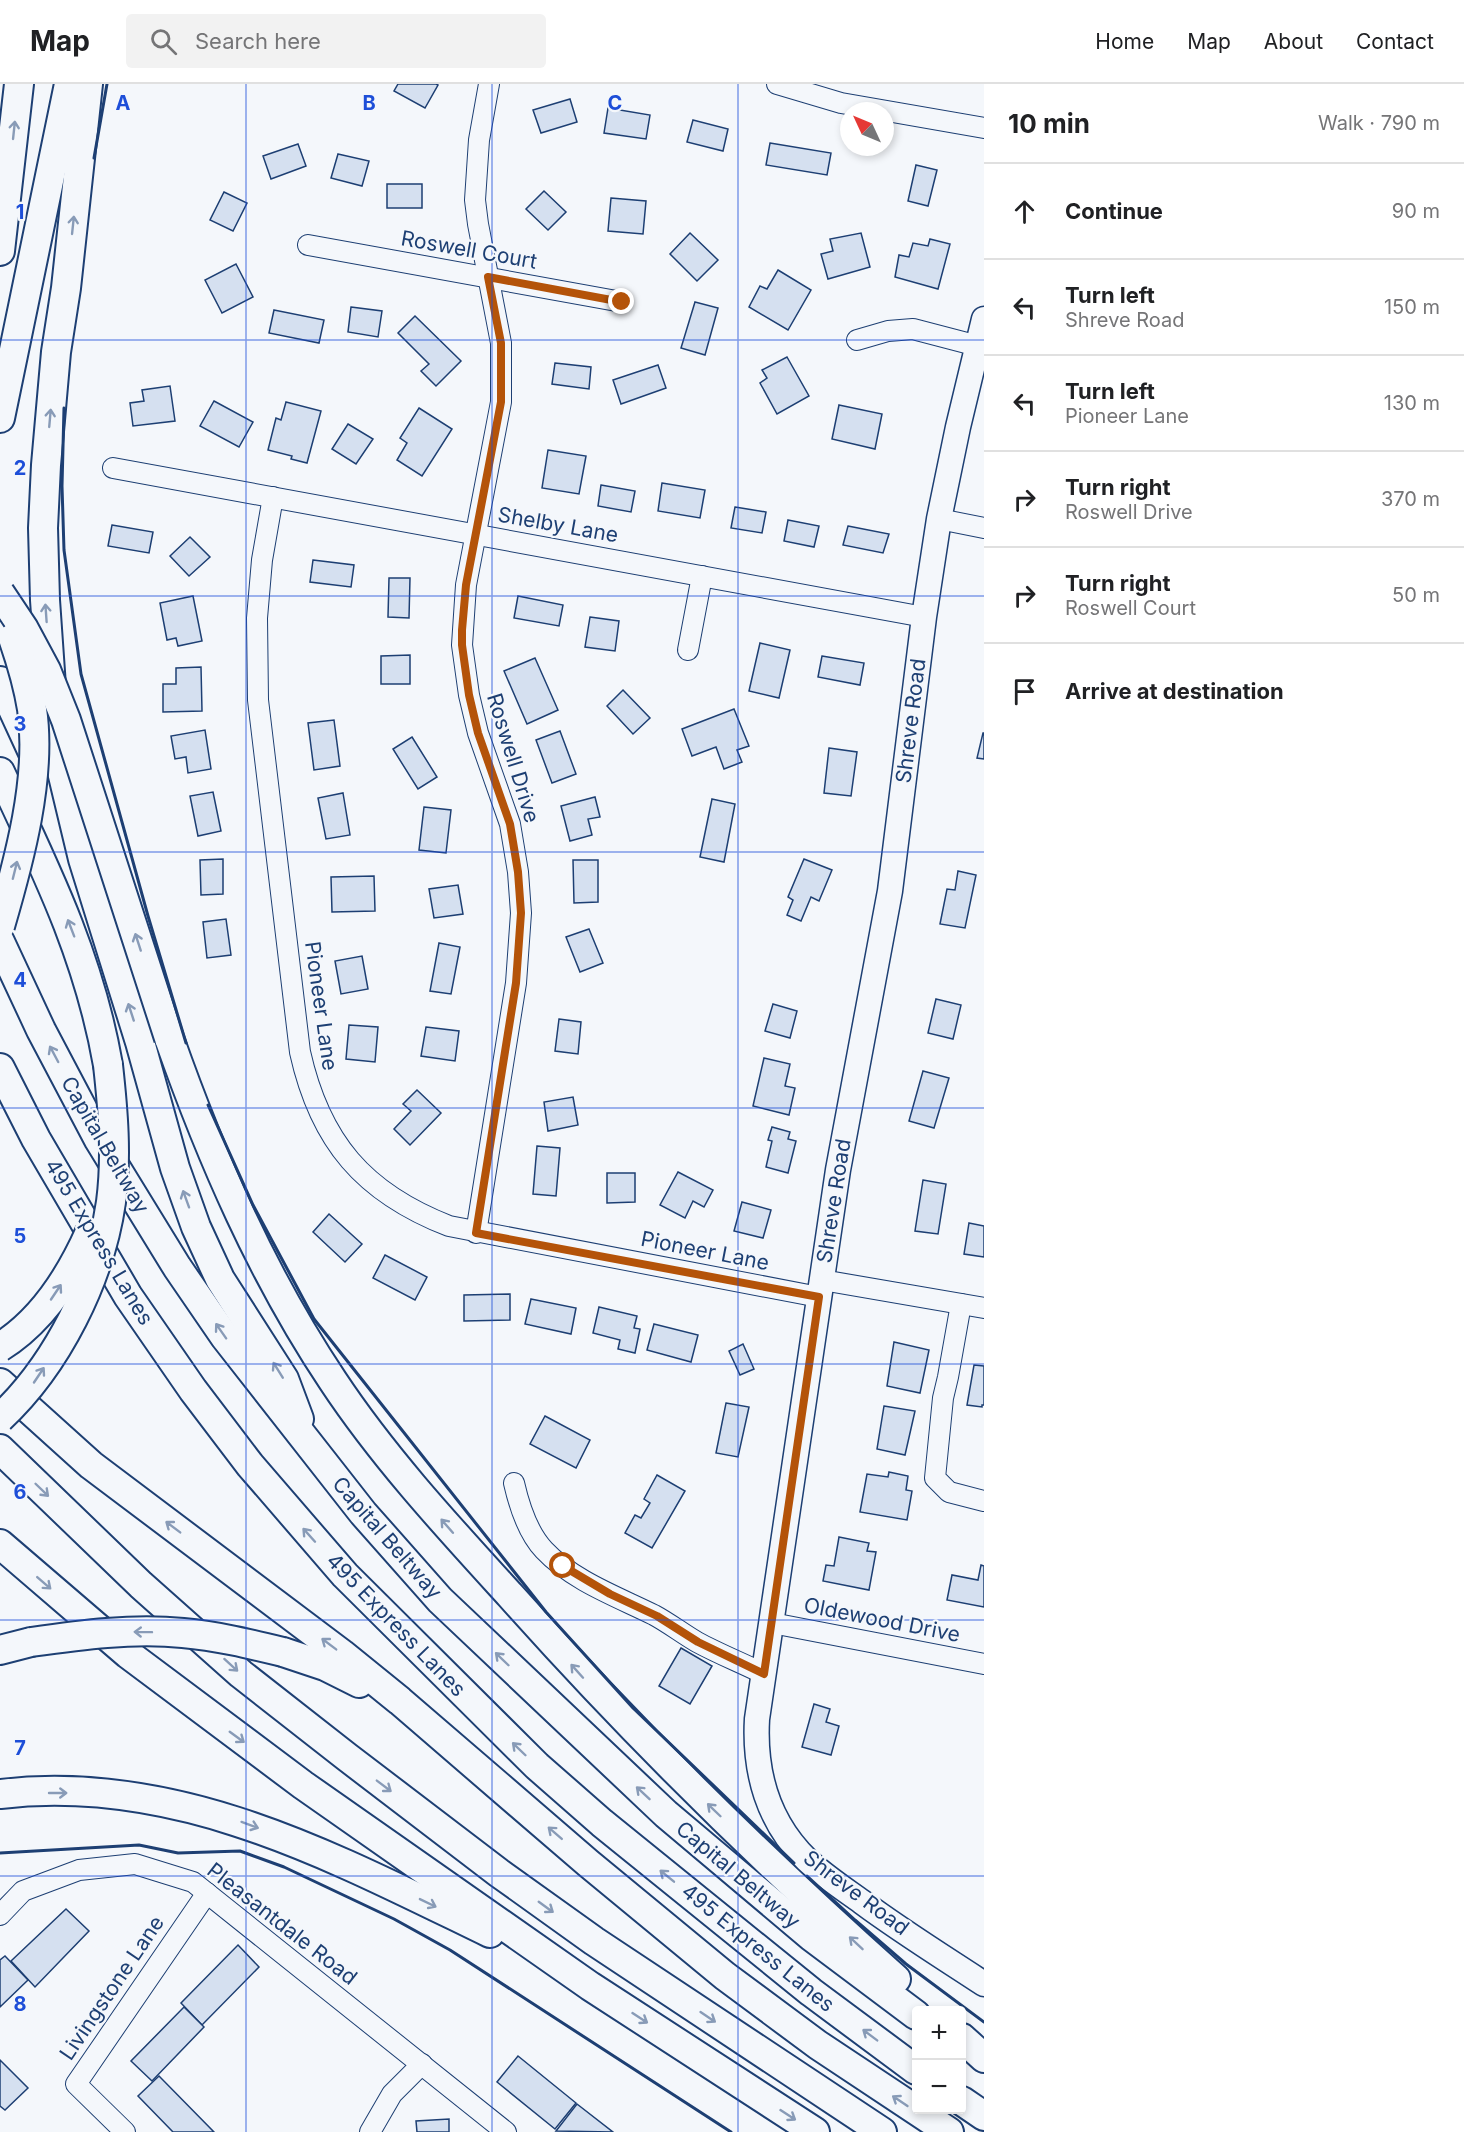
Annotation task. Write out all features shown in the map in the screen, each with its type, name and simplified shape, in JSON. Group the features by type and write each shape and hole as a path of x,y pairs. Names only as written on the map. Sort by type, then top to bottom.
{"highway":[{"path":"0,251 19,84"},
{"path":"0,345 57,84"},
{"path":"0,418 69,84"},
{"path":"88,84 66,288 56,352 46,465 43,528 45,600 54,729 73,824 140,1042 175,1168 196,1227 220,1279 284,1379 308,1444"},
{"path":"0,593 24,629 46,670 66,720 169,1038 213,1157 270,1274 333,1381 386,1454 586,1681 714,1811 857,1945 926,2006"},
{"path":"0,612 13,638 25,673 32,710 34,740 31,788 21,845 0,926"},
{"path":"0,681 51,792 94,897"},
{"path":"0,772 78,947 98,1010 108,1065 114,1131 112,1190 105,1231 78,1309 33,1383 0,1418"},
{"name":"Capital Beltway","path":"0,942 41,1030 99,1140 177,1267 225,1337 363,1513 440,1600 675,1822 812,1937 912,2012"},
{"name":"495 Express Lanes","path":"0,1068 36,1139 128,1296 250,1465 345,1575 537,1766 602,1823 812,1992 912,2067"},
{"path":"0,1347 27,1327 43,1311 79,1256 103,1194 112,1156 114,1131"},
{"path":"0,1374 35,1416"},
{"path":"0,1383 90,1465 342,1654 725,1976 818,2045 949,2132"},
{"path":"0,1449 141,1585 233,1667 347,1757 499,1873 594,1941 882,2132"},
{"path":"0,1544 111,1640 190,1702 303,1785 591,1986 815,2132"},
{"path":"0,1650 31,1642 78,1635 131,1631 183,1633 233,1640 283,1652 325,1666 358,1682 455,1748"},
{"path":"0,1794 63,1792 121,1795 227,1817 349,1866 499,1938 591,1986"},
{"path":"966,2042 984,2060"},
{"path":"966,2049 984,2060"},
{"path":"966,2105 984,2116"}],"main road":[{"name":"Shreve Road","path":"984,319 939,519 924,617 890,891 838,1170 757,1719 756,1743 758,1768 765,1794 790,1842 808,1861 865,1905 984,1984"}],"street":[{"name":"Roswell Drive","path":"476,1233 516,983 521,913 518,872 510,824 478,733 469,695 462,630 466,585 501,402 501,343 477,224 475,200 478,150 489,84"},
{"path":"777,84 841,103 984,128"},
{"name":"Roswell Court","path":"308,244 622,302"},
{"path":"857,340 888,331 913,329 978,346"},
{"name":"Shelby Lane","path":"113,468 924,617"},
{"name":"Pioneer Lane","path":"273,497 262,560 257,618 258,700 300,1052 317,1109 331,1136 350,1161 371,1182 395,1200 421,1215 476,1233 820,1288 984,1308"},
{"path":"939,519 984,528"},
{"path":"688,650 702,576"},
{"path":"961,1304 943,1398 935,1479 949,1492 984,1501"},
{"path":"514,1483 518,1500 533,1534 543,1549 563,1566 610,1594 657,1616 698,1642 764,1674"},
{"name":"Oldewood Drive","path":"772,1623 984,1664"},
{"name":"Pleasantdale Road","path":"0,1915 24,1891 79,1870 135,1864 193,1882 506,2132"},
{"name":"Livingstone Lane","path":"124,2132 76,2084 207,1893"},
{"path":"370,2132 392,2094 422,2064"}],"building":[{"path":"398,84 438,85 425,108 394,91"},
{"path":"570,99 577,122 541,133 533,110"},
{"path":"608,108 650,115 646,139 604,133"},
{"path":"693,120 728,129 723,151 687,142"},
{"path":"770,143 831,153 827,175 766,165"},
{"path":"298,144 306,166 271,179 263,156"},
{"path":"338,154 369,161 362,186 331,178"},
{"path":"916,165 937,170 928,206 908,201"},
{"path":"387,184 422,184 422,208 387,208"},
{"path":"544,191 566,212 548,230 526,209"},
{"path":"224,192 247,203 233,231 210,220"},
{"path":"611,198 646,201 643,234 608,231"},
{"path":"690,233 718,260 697,281 670,254"},
{"path":"861,233 870,267 828,279 821,254 833,251 830,239"},
{"path":"930,239 950,244 938,289 895,277 899,255 909,257 913,243 928,246"},
{"path":"236,264 253,297 222,313 205,280"},
{"path":"778,270 811,290 788,330 749,307 760,286 767,289"},
{"path":"695,302 718,308 705,355 681,348"},
{"path":"351,307 382,311 378,337 348,332"},
{"path":"274,310 324,320 319,343 269,333"},
{"path":"415,316 461,361 436,386 421,371 429,364 398,333"},
{"path":"787,357 809,396 777,414 760,383 767,378 762,370"},
{"path":"555,363 591,367 589,389 552,384"},
{"path":"658,365 666,388 621,404 613,380"},
{"path":"170,386 175,421 133,426 130,403 144,401 142,390"},
{"path":"214,401 253,422 239,447 200,426"},
{"path":"286,402 321,411 307,463 291,459 292,456 268,450 276,418 281,420"},
{"path":"839,405 882,414 875,449 832,439"},
{"path":"419,408 452,429 422,476 397,460 407,443 400,438"},
{"path":"348,424 373,439 356,464 332,449"},
{"path":"548,450 586,456 579,494 542,488"},
{"path":"662,483 705,490 700,518 658,511"},
{"path":"601,485 635,491 631,512 598,506"},
{"path":"735,507 766,512 762,533 731,528"},
{"path":"788,520 819,526 814,547 784,541"},
{"path":"112,525 153,532 149,553 108,546"},
{"path":"848,526 889,534 883,553 843,545"},
{"path":"190,537 210,557 189,576 170,556"},
{"path":"313,560 354,565 351,587 310,582"},
{"path":"389,578 410,578 409,618 388,617"},
{"path":"193,596 202,641 178,646 176,638 167,640 160,603"},
{"path":"518,596 563,605 559,626 514,618"},
{"path":"590,617 619,621 615,651 585,647"},
{"path":"760,643 790,650 779,698 749,691"},
{"path":"410,655 410,684 381,684 381,656"},
{"path":"822,656 864,663 860,685 818,677"},
{"path":"535,658 558,710 527,724 504,671"},
{"path":"201,667 202,711 163,712 163,684 176,684 176,668"},
{"path":"623,690 650,718 633,734 607,706"},
{"path":"734,709 749,746 737,750 742,762 724,769 716,747 692,756 682,729"},
{"path":"334,720 340,766 314,770 308,723"},
{"path":"205,730 211,769 188,773 186,757 175,759 171,736"},
{"path":"560,731 576,774 552,783 536,740"},
{"path":"984,733 984,759 977,758"},
{"path":"412,737 437,777 418,789 393,749"},
{"path":"829,748 857,752 851,796 824,793"},
{"path":"213,792 221,831 198,836 190,796"},
{"path":"343,793 350,835 326,839 318,798"},
{"path":"595,797 600,817 588,819 592,835 570,841 561,806"},
{"path":"712,799 735,804 724,862 700,857"},
{"path":"424,807 451,810 446,853 419,850"},
{"path":"223,859 223,894 201,895 200,860"},
{"path":"804,859 832,870 819,901 811,897 801,921 787,915 793,900 788,897"},
{"path":"573,860 598,860 598,902 574,903"},
{"path":"958,871 976,875 965,928 940,924 947,889 955,890"},
{"path":"374,876 375,911 332,912 331,877"},
{"path":"458,885 463,914 434,918 429,889"},
{"path":"226,919 231,955 207,958 203,922"},
{"path":"589,929 603,963 580,972 566,937"},
{"path":"439,943 460,947 451,994 430,991"},
{"path":"362,956 368,989 341,994 335,961"},
{"path":"936,999 961,1005 953,1039 928,1033"},
{"path":"773,1004 797,1011 790,1038 765,1031"},
{"path":"559,1019 581,1022 578,1054 555,1051"},
{"path":"349,1025 378,1027 375,1062 346,1059"},
{"path":"426,1027 459,1031 455,1061 421,1056"},
{"path":"764,1058 790,1064 785,1086 795,1088 789,1115 753,1106"},
{"path":"923,1071 949,1078 934,1128 909,1121"},
{"path":"417,1090 441,1113 410,1145 394,1129 411,1111 403,1104"},
{"path":"573,1097 578,1125 548,1131 544,1102"},
{"path":"772,1127 790,1132 788,1139 796,1141 788,1173 766,1167 772,1141 768,1140"},
{"path":"537,1146 560,1148 556,1196 533,1194"},
{"path":"678,1172 713,1190 704,1207 693,1201 685,1218 660,1205"},
{"path":"607,1173 635,1173 635,1202 607,1203"},
{"path":"923,1180 946,1184 938,1234 915,1231"},
{"path":"742,1202 771,1210 763,1238 734,1231"},
{"path":"329,1214 362,1244 345,1262 313,1232"},
{"path":"969,1223 984,1226 984,1257 964,1254"},
{"path":"385,1255 427,1277 415,1300 373,1278"},
{"path":"510,1294 510,1320 464,1321 464,1295"},
{"path":"531,1299 576,1308 571,1334 525,1324"},
{"path":"599,1307 637,1316 634,1328 640,1329 635,1353 618,1349 620,1340 593,1333"},
{"path":"654,1324 698,1335 691,1362 647,1350"},
{"path":"894,1342 929,1350 920,1393 887,1386"},
{"path":"743,1344 754,1369 740,1375 729,1351"},
{"path":"974,1365 984,1366 984,1405 982,1407 967,1405"},
{"path":"726,1403 749,1407 738,1457 716,1453"},
{"path":"884,1406 915,1411 905,1455 877,1449"},
{"path":"545,1416 590,1440 576,1468 530,1444"},
{"path":"889,1472 908,1476 906,1490 912,1491 907,1520 860,1512 867,1474 888,1477"},
{"path":"657,1475 685,1491 652,1548 625,1533 635,1515 641,1518 650,1503 644,1499"},
{"path":"839,1537 869,1543 867,1551 876,1552 869,1590 823,1581 826,1565 834,1566"},
{"path":"981,1565 984,1566 984,1607 947,1600 952,1575 978,1580"},
{"path":"681,1648 712,1666 690,1704 659,1686"},
{"path":"814,1704 830,1709 826,1722 839,1726 831,1755 802,1747"},
{"path":"66,1909 89,1931 35,1987 11,1961"},
{"path":"238,1945 259,1967 202,2025 181,2003"},
{"path":"5,1956 28,1980 0,2007 0,1960"},
{"path":"184,2007 204,2027 152,2081 131,2061"},
{"path":"518,2056 576,2103 555,2129 497,2082"},
{"path":"0,2060 28,2088 5,2110 0,2106"},
{"path":"159,2076 214,2132 173,2132 138,2096"},
{"path":"577,2104 613,2132 556,2131"},
{"path":"449,2119 449,2132 417,2132 416,2121"}],"wall":[{"path":"94,158 107,84"},
{"path":"64,408 62,486 64,550 81,674 186,1043"},
{"path":"208,1105 253,1205 314,1319 546,1612 633,1708 794,1863"},
{"path":"0,1853 139,1845 178,1853 240,1851 284,1867 394,1919 450,1950 731,2132"},
{"path":"807,1876 906,1964 984,2022"}],"route":[{"path":"563,1566 610,1594 657,1616 698,1642 764,1674 819,1297 476,1233 516,983 521,913 518,872 510,824 478,733 469,695 462,645 466,585 501,402 501,343 488,277 622,302"}]}
